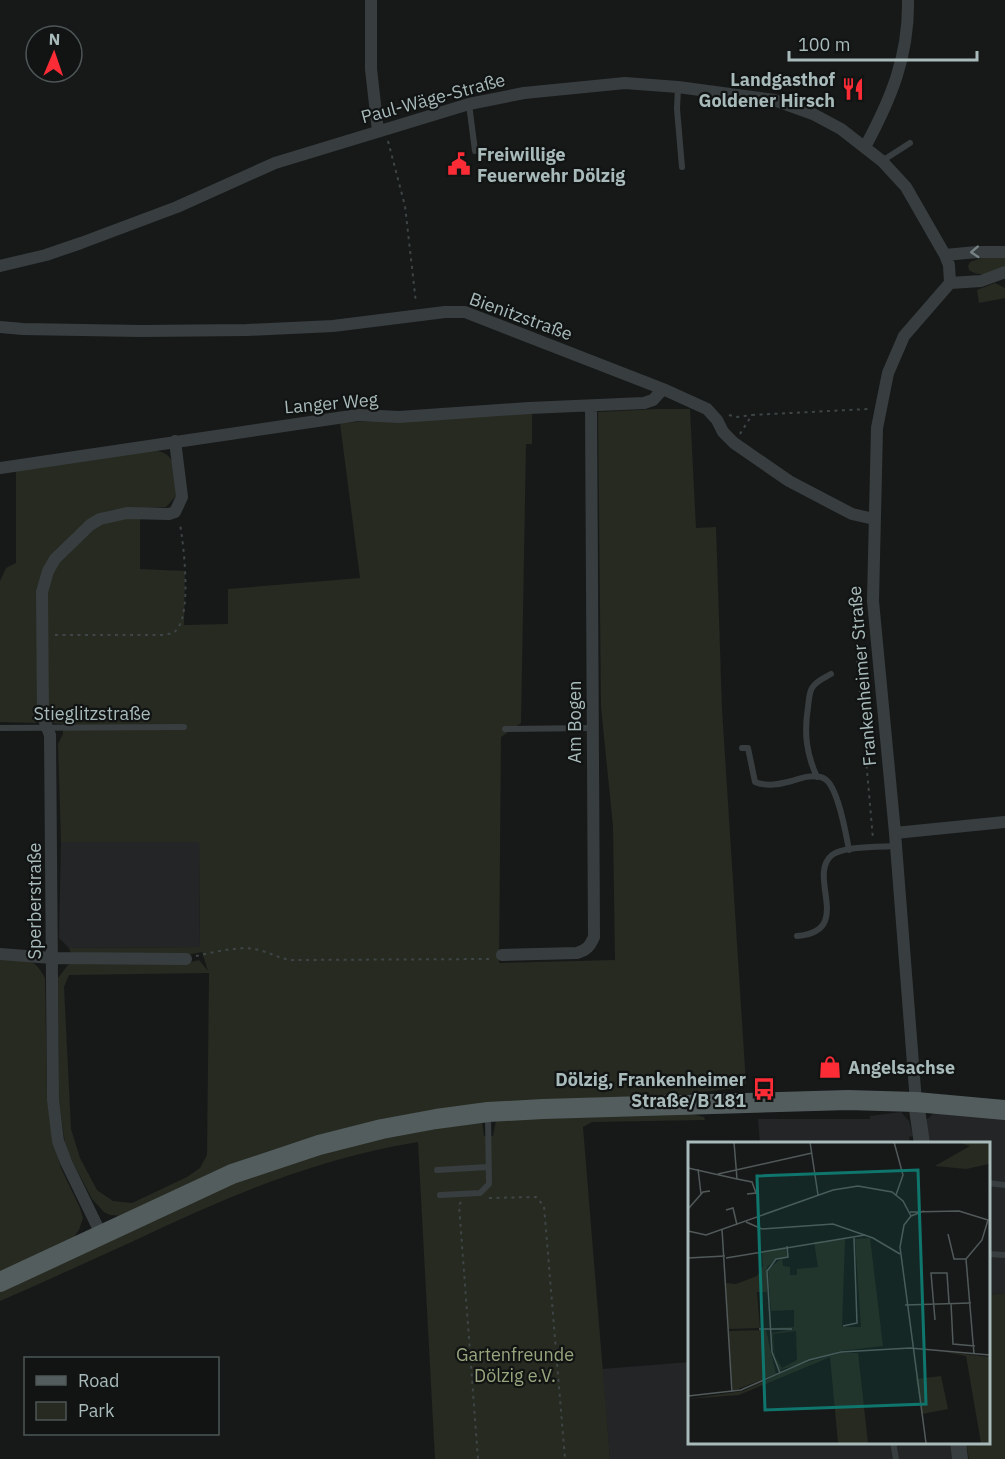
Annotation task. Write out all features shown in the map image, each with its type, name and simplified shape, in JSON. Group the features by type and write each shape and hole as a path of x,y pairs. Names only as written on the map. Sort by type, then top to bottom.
{"main road":[{"path":"0,1282 206,1186 285,1155 351,1136 436,1119 488,1112 794,1101 916,1102 1005,1110"}],"street":[{"path":"371,0 371,69 381,130"},
{"path":"865,147 888,100 903,56 908,25 908,0"},
{"name":"Paul-Wäge-Straße","path":"0,266 46,255 81,243 177,207 275,163 469,104 524,93 625,83 678,87 774,100 795,106 841,129 882,161 906,187 945,255 949,265 950,283"},
{"path":"945,255 1005,252"},
{"path":"950,283 981,281 1002,276"},
{"name":"Frankenheimer Straße","path":"922,1142 916,1102 896,839 873,602 874,519 877,428 888,373 904,336 950,283"},
{"name":"Bienitzstraße","path":"0,327 141,331 247,330 333,326 445,312 465,312 663,389 707,409"},
{"name":"Langer Weg","path":"0,468 358,415 399,417 518,408 644,403 653,400 663,389"},
{"name":"Am Bogen","path":"502,955 577,953 590,945 594,937 591,728 591,406"},
{"path":"707,409 734,443 800,486 852,514 874,519"},
{"path":"175,512 182,497 176,441"},
{"name":"Sperberstraße","path":"102,1236 66,1162 55,1126 50,735 43,717 43,583 55,559 90,525 100,519 127,513 169,514 175,512"},
{"path":"896,839 1005,822"},
{"path":"0,954 52,958 186,959"},
{"path":"958,1444 960,1459"}],"lane":[{"path":"678,87 677,109 682,167"},
{"path":"469,104 476,151"},
{"path":"882,161 910,143"},
{"path":"817,777 809,760 806,744 805,724 809,694 813,686 831,674"},
{"name":"Stieglitzstraße","path":"0,728 184,727"},
{"path":"505,729 591,728"},
{"path":"742,748 748,748 755,782 762,785 799,779 824,778 829,783 840,808 849,850"},
{"path":"797,936 812,935 822,927 826,916 824,867 833,854 873,848 896,839"},
{"path":"440,1195 480,1193 489,1184 488,1112"},
{"path":"437,1170 488,1167"},
{"path":"990,1184 1005,1185"},
{"path":"990,1254 1005,1256"},
{"path":"893,1444 896,1459"}],"path":[{"path":"381,130 405,206 417,317"},
{"path":"707,409 736,417 880,408"},
{"path":"734,443 752,415"},
{"path":"43,635 166,635 174,632 180,626 186,598 184,543 175,512"},
{"path":"856,646 873,848"},
{"path":"186,959 249,948 292,960 492,959 502,955"},
{"path":"480,1198 536,1197 544,1206 565,1459"},
{"path":"463,1199 459,1205 477,1459"}],"shaded area":[{"path":"61,842 199,842 200,947 69,948 59,938"},
{"path":"940,1111 1005,1118 1005,1293 990,1295 990,1142 929,1142 926,1120"},
{"path":"901,1112 909,1121 913,1136 909,1137 910,1142 760,1142 758,1119 870,1119 870,1116"},
{"path":"688,1362 688,1444 950,1444 952,1459 610,1459 602,1369"}],"green space":[{"path":"984,257 1005,258 1005,266 983,274 969,270 970,262"},
{"path":"995,283 1005,288 1005,298 979,303 977,290"},
{"path":"690,409 696,528 716,527 722,709 746,1084 736,1088 679,1095 447,1108 124,1216 104,1212 92,1199 65,1143 59,1102 58,978 68,965 73,963 187,963 199,960 208,971 202,952 183,956 71,954 69,948 200,947 199,842 61,842 58,744 63,734 63,724 51,723 47,698 47,583 58,563 102,521 140,517 140,569 185,571 184,625 228,624 228,589 360,578 340,423 532,412 532,444 526,444 521,723 501,737 499,963 615,960 613,826 601,707 598,412","holes":["209,973 207,1155 200,1168 187,1177 132,1203 113,1201 97,1190 80,1158 71,1129 64,987 69,975"]},
{"path":"149,450 159,451 171,459 175,471 176,496 166,507 112,510 99,514 48,562 40,716 36,723 0,722 0,581 6,568 16,563 16,471"},
{"path":"0,957 21,958 32,962 45,978 47,1097 52,1137 61,1168 83,1218 73,1238 0,1274"},
{"name":"Gartenfreunde Dölzig e.V.","path":"683,1112 704,1117 705,1120 592,1122 583,1127 610,1459 435,1459 418,1142 345,1158 274,1180 206,1208 0,1301 0,1291 200,1197 276,1166 387,1136 482,1122 484,1136 493,1136 496,1120"},
{"path":"1005,1293 1005,1459 969,1459 966,1444 990,1444 990,1295"}],"place":[{"name":"Landgasthof Goldener Hirsch","path":"853,89"},
{"name":"Freiwillige Feuerwehr Dölzig","path":"459,164"},
{"name":"Angelsachse","path":"830,1067"},
{"name":"Dölzig, Frankenheimer Straße/B 181","path":"764,1089"}]}
